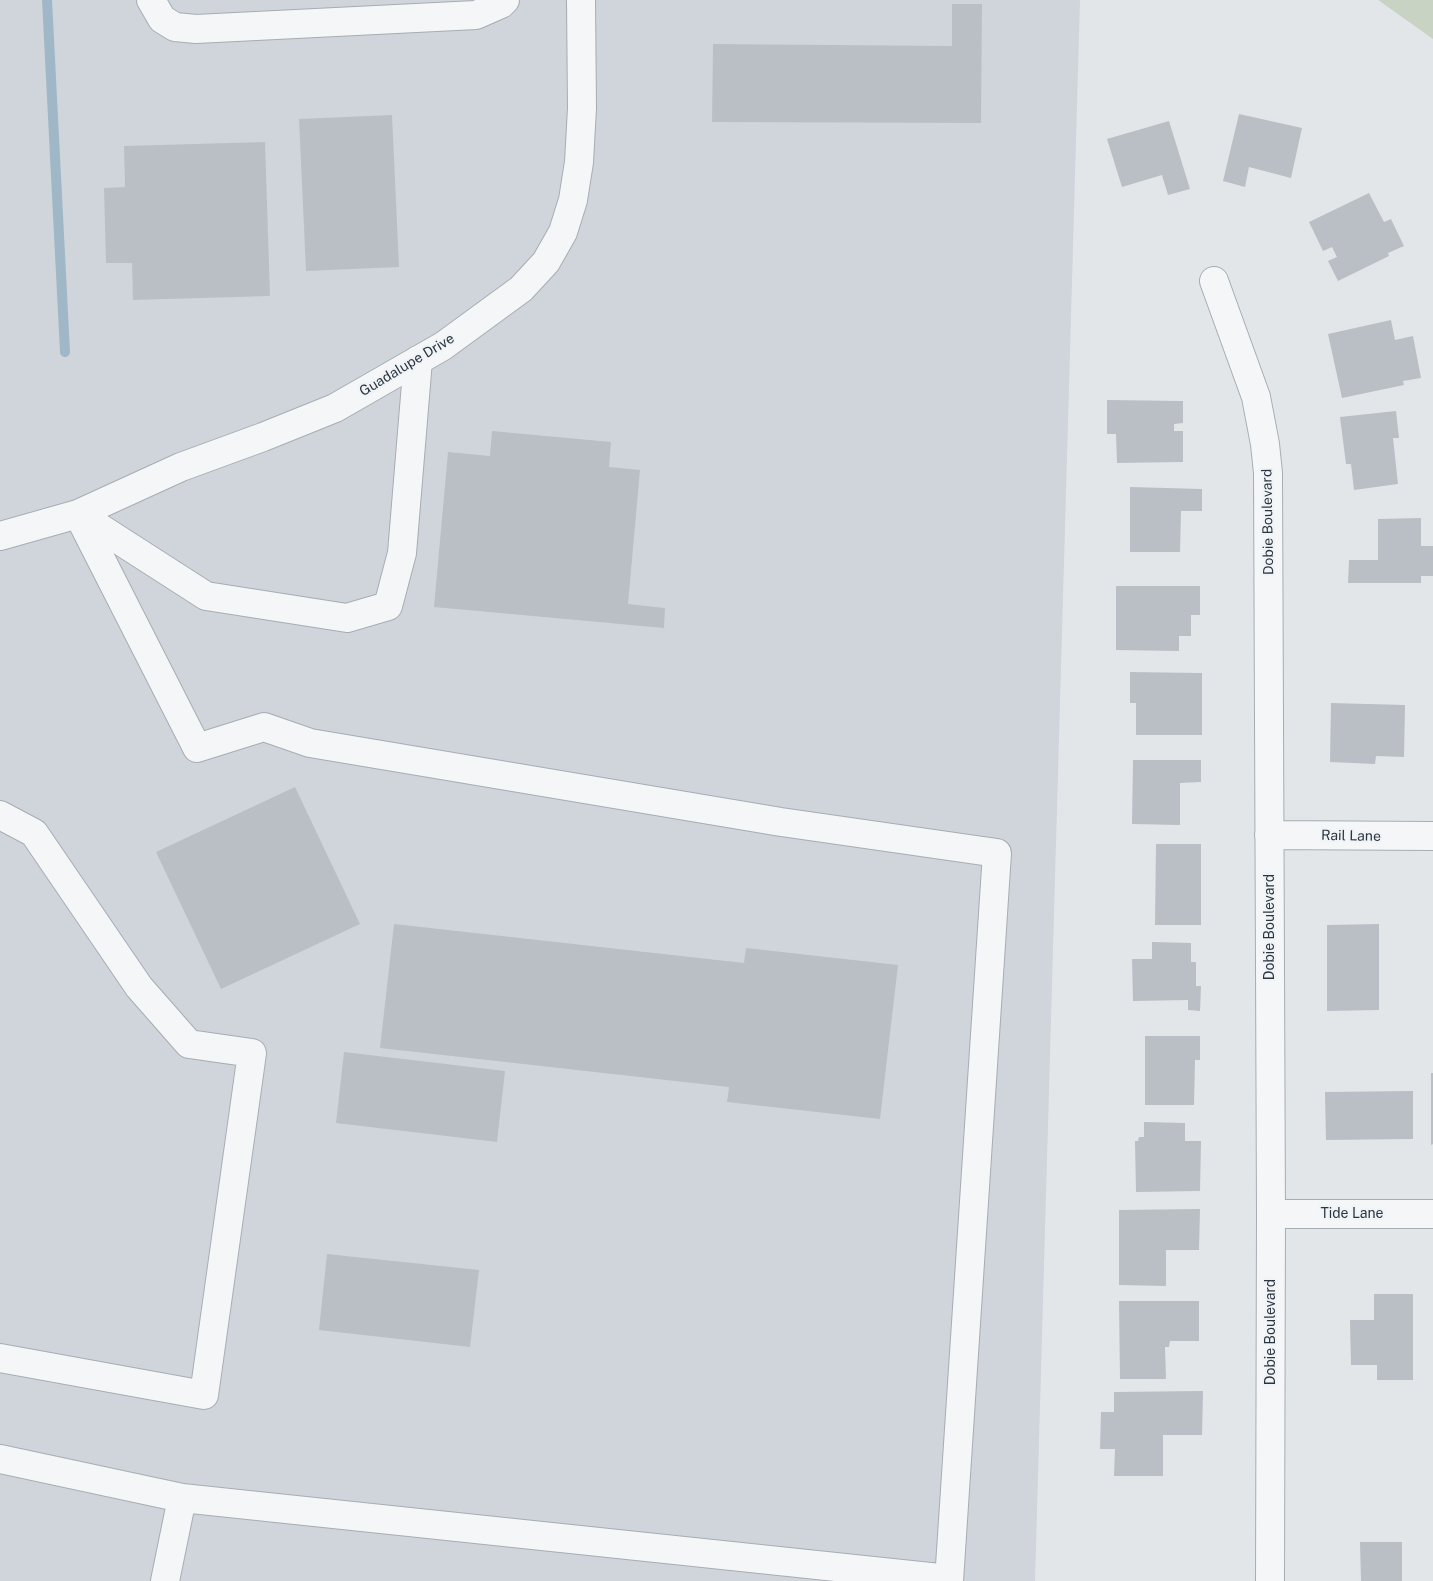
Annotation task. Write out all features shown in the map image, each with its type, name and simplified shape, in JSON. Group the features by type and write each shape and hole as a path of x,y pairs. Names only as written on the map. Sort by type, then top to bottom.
{"street":[{"path":"151,0 162,19 175,27 196,29 476,15 501,4 505,0"},
{"name":"Guadalupe Drive","path":"0,536 78,514 181,467 335,408 442,346 521,289 546,262 563,232 573,200 579,162 582,108 581,0"},
{"name":"Dobie Boulevard","path":"1214,281 1256,397 1265,444 1268,473 1271,1214 1270,1581"},
{"path":"78,514 206,596 347,618 388,606 402,553 418,360"},
{"path":"0,1459 182,1498 949,1580 998,854 782,822 310,743 264,727 197,748 78,514"},
{"path":"0,815 34,833 139,987 189,1044 252,1053 204,1395 0,1358"},
{"name":"Rail Lane","path":"1269,835 1433,836"},
{"name":"Tide Lane","path":"1271,1214 1433,1214"},
{"path":"165,1581 182,1498"}],"shaded area":[{"path":"0,0 1080,0 1035,1581 0,1581"}],"green space":[{"path":"1378,0 1433,0 1433,39"}],"building":[{"path":"952,4 982,4 981,123 712,122 713,44 952,46"},
{"path":"1239,114 1302,128 1291,178 1249,167 1245,187 1223,181"},
{"path":"392,115 399,267 306,271 299,119"},
{"path":"1169,121 1190,189 1168,195 1162,175 1122,187 1107,139"},
{"path":"265,142 270,296 133,300 132,263 106,263 104,188 125,187 124,146"},
{"path":"1369,193 1384,222 1391,219 1404,246 1388,253 1389,256 1338,281 1328,261 1337,257 1332,247 1323,251 1309,222"},
{"path":"1391,320 1395,340 1413,336 1421,378 1403,381 1404,385 1342,398 1328,334"},
{"path":"1107,400 1183,401 1183,423 1174,424 1174,431 1183,431 1183,462 1117,463 1116,434 1107,434"},
{"path":"1396,411 1399,438 1393,438 1398,484 1354,490 1351,464 1346,464 1340,417"},
{"path":"492,431 611,442 609,467 640,470 628,604 665,608 664,628 434,607 448,452 490,456"},
{"path":"1130,487 1202,489 1202,511 1181,511 1180,552 1130,552"},
{"path":"1421,518 1421,546 1433,546 1433,576 1421,576 1421,583 1348,583 1349,560 1378,560 1378,519"},
{"path":"1116,586 1200,586 1200,615 1191,615 1191,636 1179,636 1179,651 1116,650"},
{"path":"1130,672 1202,673 1202,735 1136,735 1136,703 1130,703"},
{"path":"1331,703 1405,705 1404,757 1376,756 1375,764 1330,762"},
{"path":"1133,760 1201,760 1201,782 1180,783 1180,825 1132,824"},
{"path":"295,787 360,924 221,989 156,852"},
{"path":"1156,844 1201,844 1201,925 1155,925"},
{"path":"394,924 744,963 746,948 898,965 880,1119 727,1102 729,1087 380,1048"},
{"path":"1379,924 1379,1010 1327,1011 1327,925"},
{"path":"1152,942 1191,943 1191,962 1196,962 1196,986 1201,986 1200,1011 1188,1010 1188,1000 1133,1001 1132,959 1152,959"},
{"path":"1145,1036 1200,1036 1200,1060 1195,1060 1194,1105 1145,1105"},
{"path":"344,1052 505,1071 497,1142 336,1123"},
{"path":"1431,1073 1433,1073 1433,1144 1431,1145"},
{"path":"1413,1091 1413,1139 1326,1140 1325,1092"},
{"path":"1144,1122 1185,1123 1185,1141 1201,1141 1200,1191 1136,1192 1135,1141 1138,1141 1139,1137 1144,1137"},
{"path":"1200,1209 1199,1250 1166,1250 1166,1286 1119,1285 1119,1210"},
{"path":"327,1254 479,1270 470,1347 319,1330"},
{"path":"1374,1294 1413,1294 1413,1380 1377,1380 1377,1365 1351,1365 1350,1320 1374,1320"},
{"path":"1119,1301 1199,1301 1199,1341 1170,1341 1169,1347 1165,1347 1166,1379 1120,1379"},
{"path":"1203,1391 1202,1435 1163,1435 1163,1476 1114,1476 1115,1449 1100,1449 1101,1412 1114,1412 1114,1392"},
{"path":"1360,1542 1402,1542 1402,1581 1361,1581"}],"waterway":[{"path":"47,0 65,352"}]}
